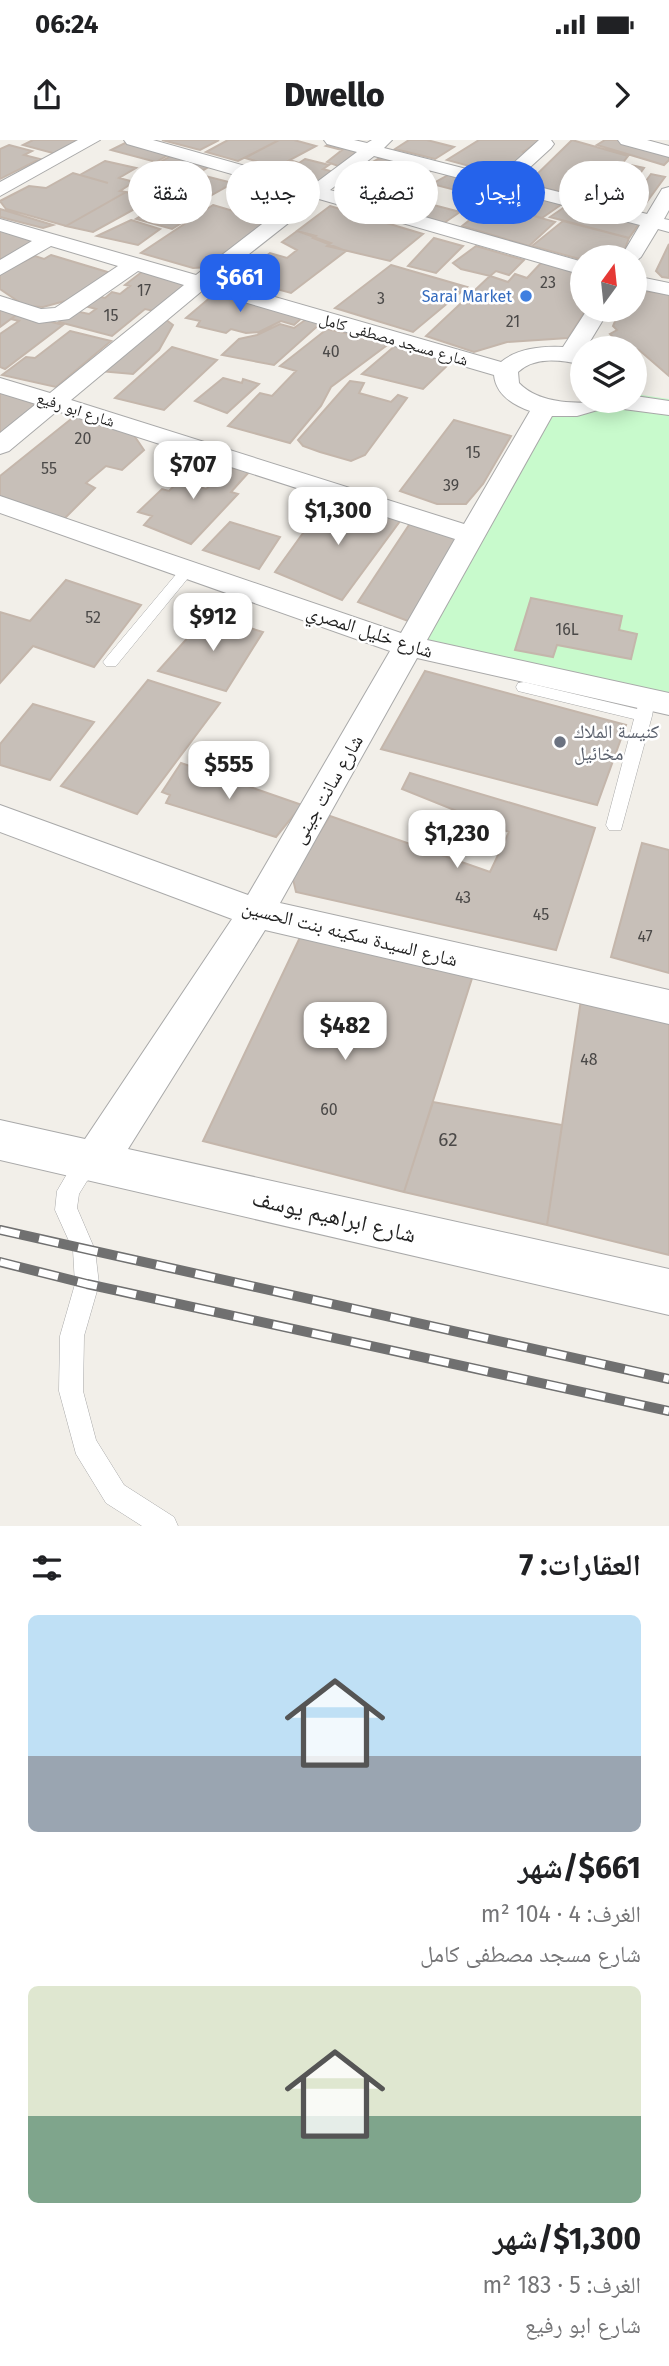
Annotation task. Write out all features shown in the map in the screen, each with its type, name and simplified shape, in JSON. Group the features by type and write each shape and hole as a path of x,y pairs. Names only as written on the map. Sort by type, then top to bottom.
{"street":[{"path":"0,190 91,140"},
{"path":"133,140 226,168"},
{"path":"333,140 376,145 452,169"},
{"path":"627,140 669,152"},
{"path":"526,161 545,144"},
{"path":"320,188 376,145"},
{"path":"642,245 661,224 669,193"},
{"path":"545,195 661,224"},
{"path":"320,196 570,265"},
{"path":"0,446 274,224"},
{"name":"شارع مسجد مصطفى كامل","path":"0,225 506,371"},
{"path":"0,270 49,239"},
{"path":"0,303 39,316 61,314 135,264"},
{"path":"648,285 669,289"},
{"path":"570,356 547,354 526,358 517,361 506,371 507,385 512,392 532,404 570,407"},
{"name":"شارع ابو رفيع","path":"0,385 471,535"},
{"path":"647,405 669,408"},
{"name":"شارع سانت جينى","path":"96,1163 256,914 545,407"},
{"name":"شارع خليل المصري","path":"0,504 408,646 653,706"},
{"name":"شارع السيدة سكينه بنت الحسين","path":"0,818 256,914 669,1007"},
{"name":"شارع ابراهيم يوسف","path":"0,1140 669,1292"}],"lane":[{"path":"111,662 188,569"},
{"path":"524,687 653,706 615,825"},
{"path":"96,1163 79,1174 68,1191 66,1210 77,1229 84,1250 87,1284 72,1336 71,1391 85,1445 115,1494 165,1526"}],"green space":[{"path":"647,396 669,399 669,699 408,646 550,408 570,406 570,413 647,413"}],"building":[{"path":"33,140 84,140 60,155 23,145"},
{"path":"162,140 219,140 200,150"},
{"path":"228,140 279,140 238,161 206,152"},
{"path":"279,140 294,140 316,146 288,161 256,161 245,158"},
{"path":"409,140 427,140 454,147 435,159 395,149"},
{"path":"479,140 541,140 523,152 526,154 518,161 447,160"},
{"path":"572,140 628,156 624,161 559,161 559,192 545,188 545,166"},
{"path":"605,140 619,140 669,154 669,160 664,165 597,145"},
{"path":"335,141 363,148 345,161 334,161 334,165 327,162 342,150 326,146"},
{"path":"125,143 168,155 152,161 111,150"},
{"path":"9,145 32,151 24,155 40,159 0,179 0,149"},
{"path":"171,156 190,161 162,161"},
{"path":"392,157 406,161 374,161"},
{"path":"105,161 128,166 128,173 119,178 128,180 128,186 120,191 126,192 66,226 6,209 0,201 29,186 46,188 73,173 80,175"},
{"path":"320,163 329,165 323,169 334,172 320,181"},
{"path":"651,174 665,177 649,199"},
{"path":"452,175 452,189 438,186 438,181"},
{"path":"212,178 226,181 226,187 212,195"},
{"path":"128,193 128,213 93,232 66,226"},
{"path":"545,197 559,200 559,206 545,216"},
{"path":"212,206 226,209 226,224 263,224 209,267 193,268 141,253 184,224 212,224"},
{"path":"330,206 334,207 334,224 390,224 423,234 390,261 327,246 331,243 297,231 306,224 320,224 320,214"},
{"path":"438,206 452,210 452,218 444,223 438,221"},
{"path":"0,209 53,225 43,228 0,217"},
{"path":"559,211 559,219 550,217"},
{"path":"545,219 555,222 529,246 462,226 545,224"},
{"path":"128,221 128,224 144,224 160,229 138,245 97,236"},
{"path":"154,224 180,224 172,229"},
{"path":"559,224 575,224 629,238 626,245 570,245 570,256 532,246"},
{"path":"576,224 639,224 629,238"},
{"path":"0,228 42,241 0,265"},
{"path":"297,231 316,236 313,238 346,251 291,293 237,278 270,253 287,258 297,250 282,242"},
{"path":"434,238 463,246 436,273 408,266"},
{"path":"669,244 669,278 662,277 656,271"},
{"path":"476,246 524,260 509,275 496,271 490,276 461,269 453,263"},
{"path":"51,255 114,274 87,295 43,307 25,306 0,289 0,273 35,256 44,259"},
{"name":"Sarai Market","path":"542,262 570,270 570,322 578,322 568,338 507,342 474,352 426,336 490,276 508,282 515,274 527,278"},
{"path":"391,265 467,287 413,332 335,308"},
{"path":"143,271 189,282 154,311 145,309 112,336 59,322 75,311 89,314 96,309 85,306 97,296 105,298 112,292 120,294 130,286 125,285"},
{"path":"219,290 304,316 294,325 281,321 259,332 246,333 231,329 226,333 197,326 200,321 186,318"},
{"path":"648,292 669,294 669,376 647,357 647,336 612,336 610,334 617,330 613,326 615,322 648,322"},
{"path":"0,306 19,313 0,327"},
{"path":"19,313 63,325 5,369 0,367 0,334 19,321 11,319"},
{"path":"308,318 322,322 274,365 222,355 239,339 257,335 280,324 294,328"},
{"path":"165,319 173,325 159,350 133,374 99,371"},
{"path":"327,329 390,343 331,387 321,406 290,443 228,426 260,393 272,396 296,371 280,366"},
{"path":"70,331 111,341 56,387 2,375 26,357 35,358"},
{"path":"397,344 453,360 423,389 362,374"},
{"path":"172,347 217,360 164,410 115,398"},
{"path":"223,378 242,383 243,379 259,384 227,413 195,401"},
{"path":"350,381 364,383 359,393 391,402 398,395 407,398 365,455 351,461 303,446 298,440"},
{"path":"0,392 38,405 0,434"},
{"path":"76,415 131,431 144,450 122,470 106,466 86,483 95,488 64,519 0,496 0,476"},
{"path":"454,420 511,436 483,484 466,504 437,504 400,491"},
{"path":"192,458 249,472 231,492 238,494 191,544 144,525 152,516 138,512 162,489 169,491 179,481 206,489 216,481 178,473"},
{"path":"329,497 403,517 342,600 275,572"},
{"path":"230,522 280,537 259,569 203,550"},
{"path":"411,522 468,536 416,624 358,602"},
{"path":"66,580 141,605 94,667 33,646 0,683 0,612 30,621"},
{"path":"531,598 622,616 619,630 637,634 631,659 557,645 553,657 515,650"},
{"path":"208,615 263,632 226,691 158,671"},
{"path":"425,671 626,725 597,805 381,749"},
{"path":"148,680 220,703 137,814 61,786"},
{"path":"33,704 94,722 50,780 0,765 0,744"},
{"path":"181,763 302,805 276,837 166,803 170,795 162,792"},
{"path":"410,773 595,828 556,950 296,892 292,875 330,816 490,872 509,832 402,789"},
{"path":"642,843 669,850 669,973 611,957"},
{"path":"303,931 474,972 404,1192 203,1141"},
{"path":"581,1000 669,1018 669,1255 547,1225"},
{"path":"433,1102 562,1125 547,1225 404,1192"}],"railway":[{"path":"0,1230 669,1379"},
{"path":"0,1262 87,1284 669,1411"}],"place":[{"name":"Sarai Market","path":"526,296"},
{"name":"كنيسة الملاك مخائيل","path":"560,742"}]}
